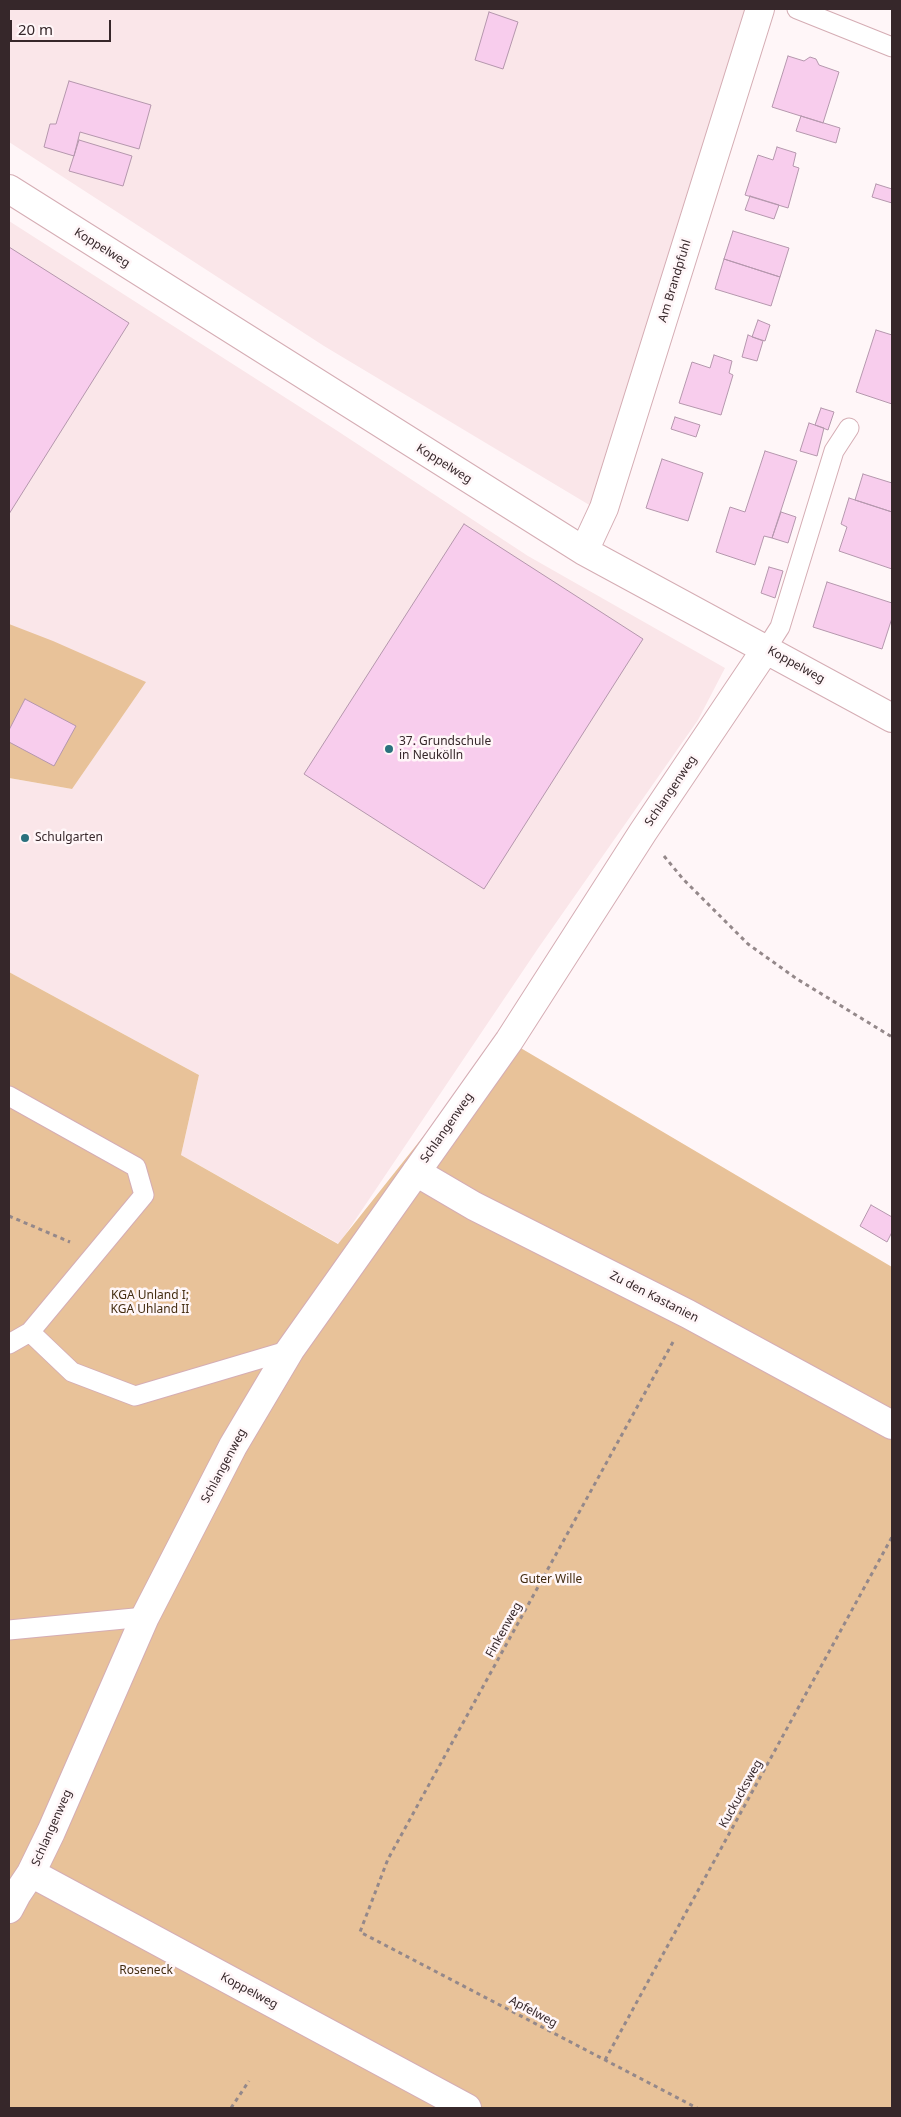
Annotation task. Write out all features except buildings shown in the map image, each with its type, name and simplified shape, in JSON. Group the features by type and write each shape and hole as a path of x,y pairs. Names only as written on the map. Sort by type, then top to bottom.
{"street":[{"name":"Am Brandpfuhl","path":"584,551 604,508 760,9"},
{"name":"Koppelweg","path":"9,189 584,551 892,718"},
{"name":"Schlangenweg","path":"9,1909 17,1894 32,1874 145,1617 233,1446 290,1350 509,1041 643,832 766,649"},
{"name":"Zu den Kastanien","path":"416,1172 474,1206 688,1314 892,1425"},
{"name":"Koppelweg","path":"32,1874 467,2108"}],"lane":[{"path":"797,9 892,47"},
{"path":"766,649 780,627 834,451 849,428"},
{"path":"9,1096 136,1167 144,1195 30,1332 9,1344"},
{"path":"30,1332 72,1372 135,1396 290,1350"},
{"path":"9,1630 145,1617"}],"path":[{"path":"658,850 683,879 748,944 797,979 892,1037"},
{"path":"9,1216 96,1253"},
{"name":"Finkenweg","path":"360,1932 388,1859 688,1314"},
{"name":"Kuckucksweg","path":"605,2060 892,1537"},
{"name":"Apfelweg","path":"360,1932 697,2108"},
{"path":"231,2108 250,2081"}],"shaded area":[{"path":"9,9 748,9 591,506 324,346 9,142"},
{"name":"37. Grundschule in Neukölln","path":"9,221 336,430 528,556 725,668 698,720 539,947 339,1244 181,1155 199,1075 9,972 9,778 72,789 9,625"}],"green space":[{"path":"9,624 146,682 72,789 9,778"},
{"name":"Guter Wille","path":"9,972 199,1075 181,1155 338,1244 502,1037 892,1267 892,2108 9,2108"}],"place":[{"name":"37. Grundschule in Neukölln","path":"389,749"},
{"name":"Schulgarten","path":"25,838"}],"park label":[{"name":"KGA Unland I; KGA Uhland II","path":"150,1303"},
{"name":"Roseneck","path":"146,1971"}]}
